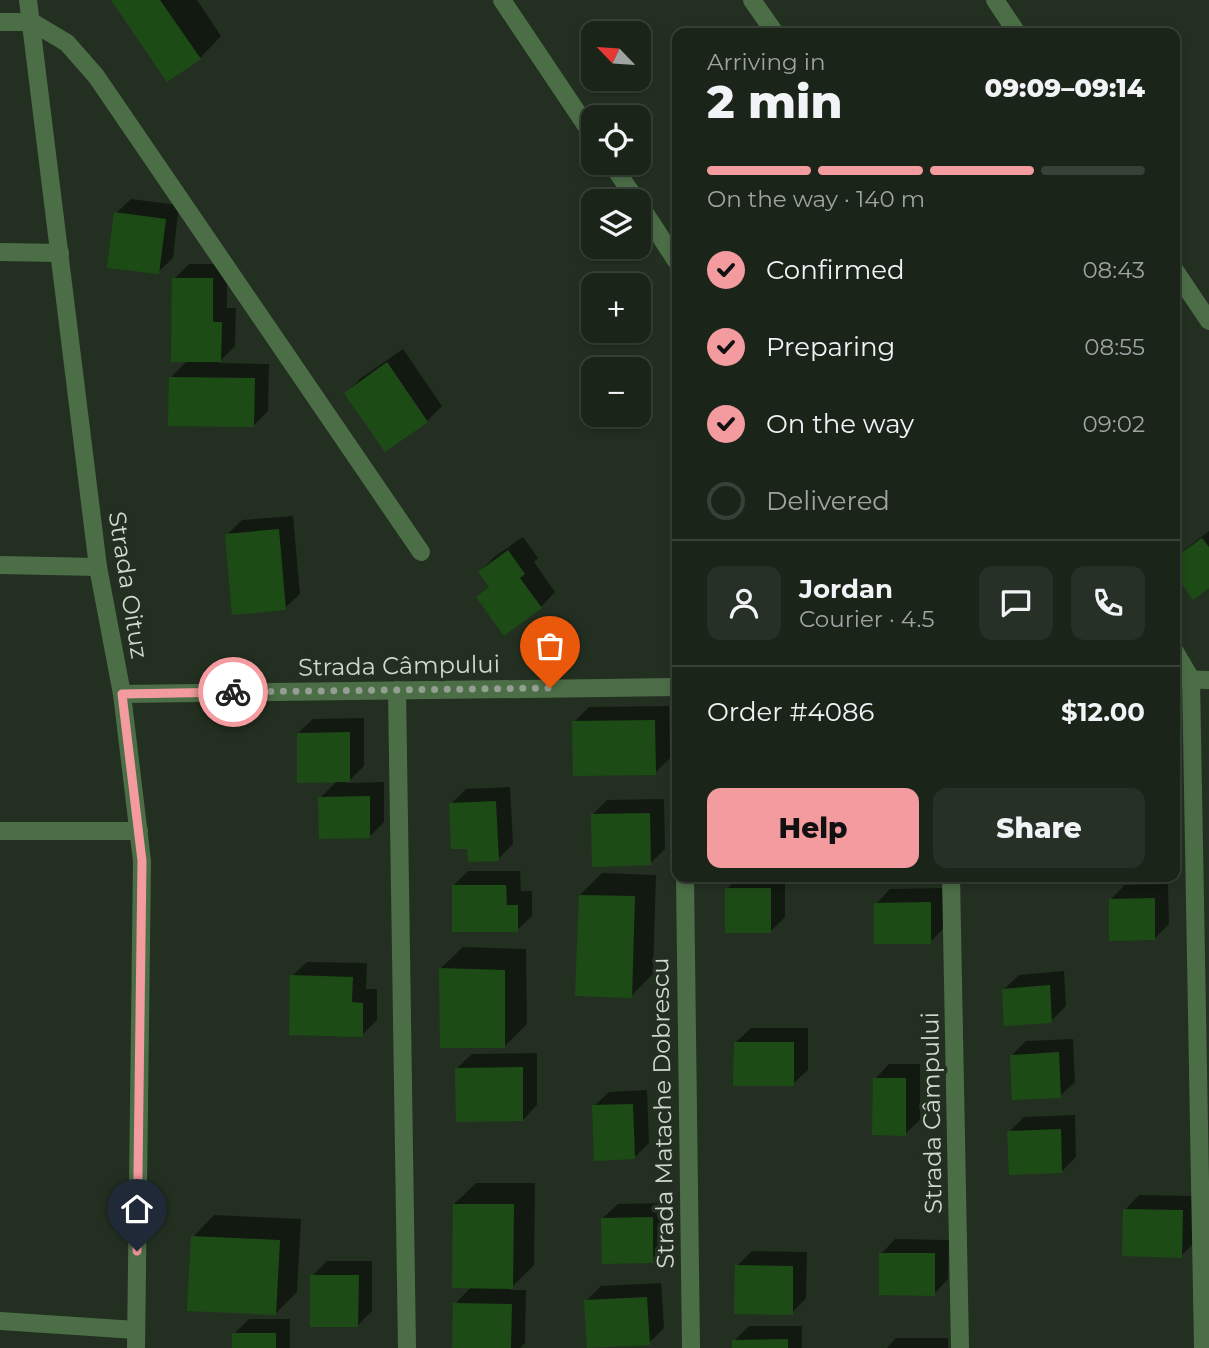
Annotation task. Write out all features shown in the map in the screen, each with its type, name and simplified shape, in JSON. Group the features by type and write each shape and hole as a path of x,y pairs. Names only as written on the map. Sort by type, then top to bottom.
{"street":[{"name":"Strada Oituz","path":"28,0 98,567 122,694 139,831 142,910 136,1339"},
{"path":"502,0 581,118"},
{"path":"752,0 772,28"},
{"path":"995,0 1014,28"},
{"path":"0,22 32,22 66,43 96,76 421,552"},
{"path":"651,223 672,254"},
{"path":"0,252 60,253"},
{"path":"1180,278 1209,321"},
{"path":"0,565 98,567"},
{"path":"1180,660 1192,679 1203,1348"},
{"name":"Strada Câmpului","path":"122,694 672,687"},
{"path":"397,690 407,1348"},
{"path":"0,831 139,831"},
{"name":"Strada Matache Dobrescu","path":"685,882 691,1348"},
{"name":"Strada Câmpului","path":"951,882 960,1348"},
{"path":"0,1321 136,1339"}],"building":[{"path":"111,0 160,0 201,59 167,82"},
{"path":"114,212 166,219 159,274 107,268"},
{"path":"172,278 213,278 213,322 222,322 221,362 171,362"},
{"path":"387,362 428,422 385,452 344,393"},
{"path":"169,377 255,378 254,427 168,426"},
{"path":"279,529 286,610 232,615 225,534"},
{"path":"1202,538 1209,547 1209,588 1193,600 1180,582 1180,554"},
{"path":"508,550 525,574 520,578 542,608 504,636 476,597 489,587 478,572"},
{"path":"655,720 656,775 573,776 572,721"},
{"path":"350,732 350,782 297,783 297,733"},
{"path":"370,796 370,838 319,839 318,797"},
{"path":"496,801 499,861 468,862 467,849 451,849 449,803"},
{"path":"650,813 651,865 592,867 591,814"},
{"path":"452,885 506,885 507,905 518,905 518,932 452,932"},
{"path":"725,888 771,888 771,933 725,933"},
{"path":"579,895 635,896 632,998 575,996"},
{"path":"1155,898 1155,940 1109,941 1109,899"},
{"path":"931,902 931,944 874,944 874,903"},
{"path":"439,968 505,970 505,1048 440,1048"},
{"path":"290,975 353,977 352,1002 363,1003 363,1037 289,1035"},
{"path":"1050,985 1052,1023 1004,1026 1002,989"},
{"path":"734,1042 794,1042 794,1086 733,1086"},
{"path":"1059,1052 1061,1098 1012,1100 1010,1055"},
{"path":"523,1067 523,1121 456,1122 455,1068"},
{"path":"873,1078 906,1078 906,1136 872,1135"},
{"path":"633,1104 635,1159 594,1161 592,1105"},
{"path":"1061,1129 1062,1173 1009,1175 1007,1131"},
{"path":"453,1204 514,1204 513,1289 452,1288"},
{"path":"1123,1209 1183,1210 1182,1258 1122,1256"},
{"path":"653,1217 653,1263 602,1264 601,1218"},
{"path":"191,1236 280,1240 276,1315 187,1311"},
{"path":"879,1253 935,1253 935,1296 879,1295"},
{"path":"735,1265 793,1266 793,1315 734,1314"},
{"path":"310,1275 359,1275 358,1327 310,1327"},
{"path":"647,1297 650,1345 587,1348 584,1300"},
{"path":"453,1303 512,1304 511,1348 452,1348"},
{"path":"232,1333 276,1333 276,1348 232,1348"},
{"path":"788,1339 788,1348 732,1348 732,1340"}],"way so far":[{"path":"233,692 550,688"}],"route":[{"path":"137,1251 142,861 122,694 233,692"}]}
